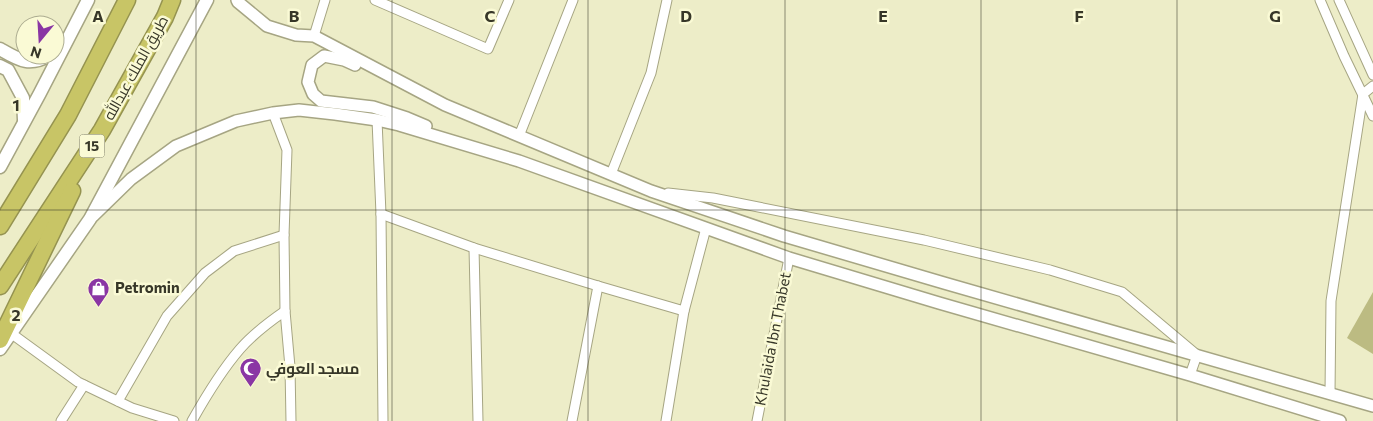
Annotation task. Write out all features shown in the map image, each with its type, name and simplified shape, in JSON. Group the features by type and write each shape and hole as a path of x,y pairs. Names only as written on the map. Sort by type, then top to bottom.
{"highway":[{"name":"15","path":"0,226 68,115 127,0"},
{"name":"طريق الملك عبدالله","path":"0,286 102,130 174,0"},
{"path":"0,206 68,115"},
{"path":"6,337 102,130"}],"main road":[{"path":"0,167 88,0"},
{"path":"0,349 6,337 90,219 207,0"},
{"path":"65,39 71,33"},
{"path":"0,49 13,57 4,68 16,84 23,98 24,120"}],"street":[{"path":"237,0 267,26 296,35 314,36 445,105"},
{"path":"314,36 324,0"},
{"path":"375,0 488,49 507,1"},
{"path":"519,136 573,0"},
{"path":"612,174 651,73 667,0"},
{"path":"1320,0 1373,116"},
{"path":"1340,0 1373,74"},
{"path":"475,148 407,118 373,107 321,101 313,94 308,82 312,65 324,56 344,60 445,105 651,191 794,238 1373,406"},
{"path":"1330,392 1331,301 1364,94 1373,86"},
{"path":"90,219 131,179 176,146 236,121 273,113 299,110 377,120 519,161 789,258 948,306 1190,375 1323,418 1340,421"},
{"path":"273,113 287,150 284,235 285,311 290,367 291,421"},
{"path":"377,120 381,214 382,421"},
{"path":"651,191 723,200 924,240 1050,270 1122,292 1197,355"},
{"path":"381,214 474,248 684,311"},
{"path":"666,421 684,311 706,228"},
{"path":"118,401 167,316 204,272 234,251 284,235"},
{"path":"474,248 478,421"},
{"name":"Khulaida Ibn Thabet","path":"757,421 789,258"},
{"path":"572,421 598,286"},
{"path":"192,421 210,389 240,348 268,322 285,311"},
{"path":"6,337 78,382 132,408 174,421"},
{"path":"1190,375 1197,355"},
{"path":"61,421 84,385"}],"shaded area":[{"path":"1373,292 1373,354 1347,338"}],"place":[{"name":"Petromin","path":"99,307"},
{"name":"مسجد العوفي","path":"250,388"}]}
